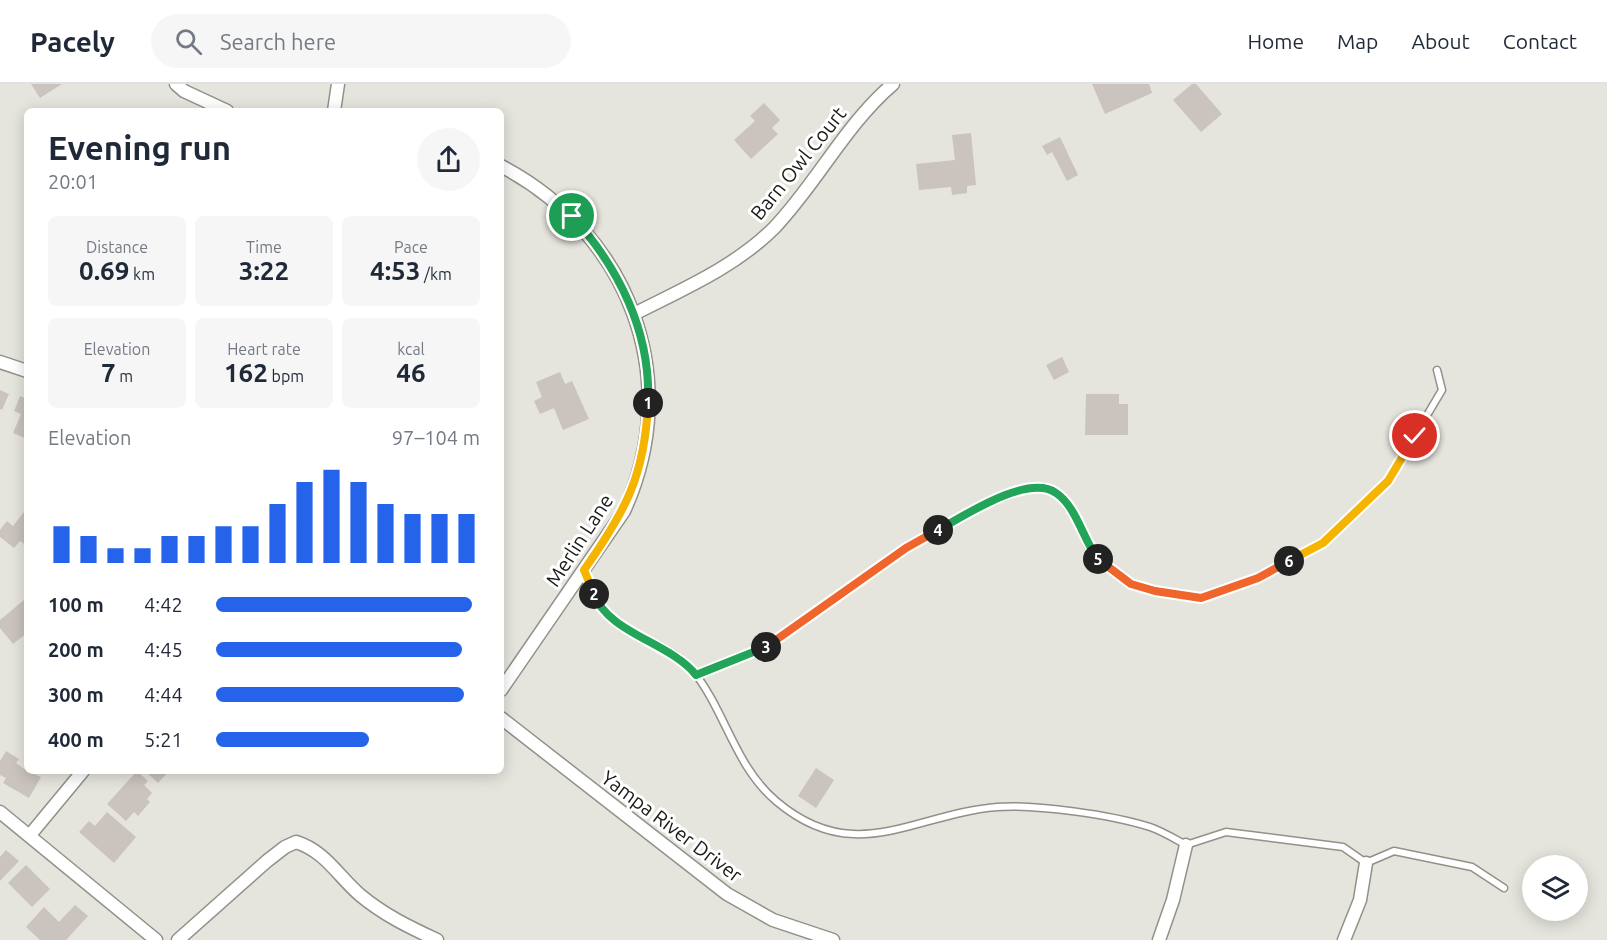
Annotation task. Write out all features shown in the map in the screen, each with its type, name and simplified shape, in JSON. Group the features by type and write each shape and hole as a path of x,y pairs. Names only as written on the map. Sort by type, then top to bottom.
{"street":[{"path":"176,84 184,91 220,108"},
{"path":"334,108 338,84"},
{"name":"Barn Owl Court","path":"634,314 704,278 760,240 790,208 864,114 893,84"},
{"name":"Merlin Lane","path":"504,168 542,190 578,223 610,263 634,314 648,372 645,447 635,486 624,511 504,686"},
{"path":"0,362 24,370"},
{"name":"Yampa River Driver","path":"504,720 727,894 803,936 833,940"},
{"path":"30,835 80,774"},
{"path":"0,812 156,940"},
{"path":"178,940 267,861 285,847 296,842 319,852 359,894 397,922 437,940"},
{"path":"1159,940 1173,900 1186,845"},
{"path":"1344,940 1360,900 1366,863"}],"lane":[{"path":"696,675 769,646 906,548 989,502 1029,488 1043,487 1057,493 1074,516 1088,546 1103,565 1131,584 1155,591 1201,598 1258,578 1323,543 1388,481 1442,390 1437,370"},
{"path":"584,570 597,604 620,624 687,663 708,690 740,757 758,784 794,815 820,828 853,836 883,833 997,807 1062,810 1151,827 1186,845 1226,832 1343,847 1366,863 1394,852 1472,867 1504,888"}],"building":[{"path":"31,84 62,84 40,98"},
{"path":"1092,84 1149,84 1152,93 1105,114"},
{"path":"1192,84 1196,84 1222,114 1201,132 1173,100"},
{"path":"764,103 780,120 772,128 778,134 751,159 734,140 755,121 750,116"},
{"path":"971,133 976,185 967,186 967,193 952,195 951,187 919,190 916,164 955,160 952,135"},
{"path":"1060,137 1078,175 1067,181 1052,152 1047,155 1042,146"},
{"path":"1062,357 1069,372 1054,380 1046,365"},
{"path":"560,372 565,384 572,381 589,419 563,430 554,408 540,414 534,401 542,397 536,382"},
{"path":"0,390 9,394 2,410 0,409"},
{"path":"1086,394 1119,394 1119,404 1128,404 1128,435 1085,435"},
{"path":"20,396 24,398 24,438 13,433 21,414 14,411"},
{"path":"24,512 24,544 20,541 14,548 0,537 0,530 7,521 13,526"},
{"path":"24,600 24,635 13,644 0,628 0,620"},
{"path":"6,751 19,759 16,763 24,769 24,774 41,777 29,798 3,783 6,778 0,775 0,761"},
{"path":"816,768 834,780 816,808 798,796"},
{"path":"134,774 140,774 148,781 144,785 152,793 147,799 150,802 138,816 134,812 126,821 107,804"},
{"path":"148,774 166,774 158,783"},
{"path":"107,812 136,837 114,863 79,832 89,821 95,826"},
{"path":"6,850 19,861 0,881 0,857"},
{"path":"26,865 50,889 32,907 8,883"},
{"path":"75,905 88,916 66,940 40,940 26,927 44,907 59,922"}],"route":[{"path":"572,216 610,263 622,286 634,314 642,345 648,372 649,391 645,447 635,486 624,511 584,570 597,604 620,624 687,663 696,675 769,646 906,548 989,502 1029,488 1043,487 1057,493 1074,516 1088,546 1103,565 1131,584 1155,591 1201,598 1258,578 1323,543 1388,481 1415,436"}]}
